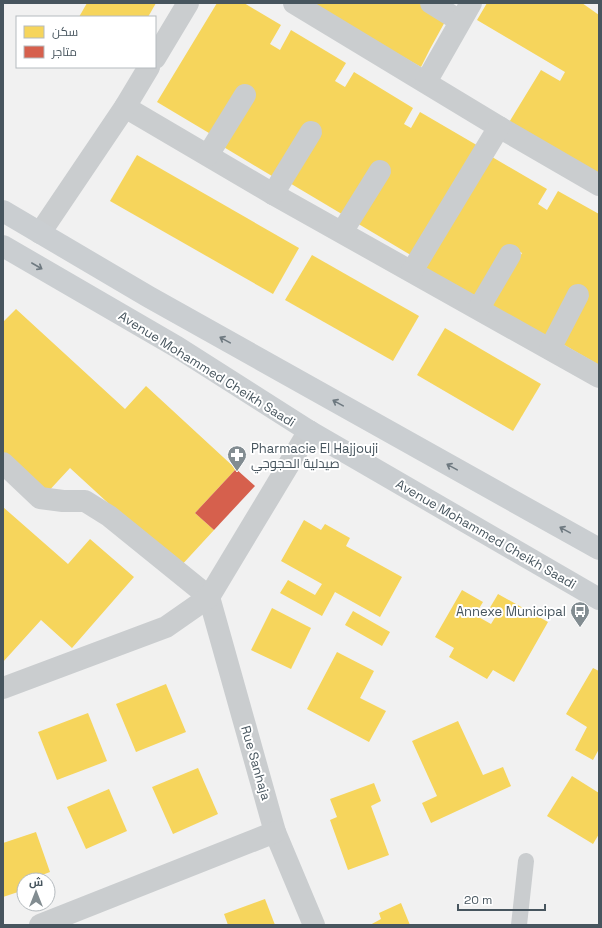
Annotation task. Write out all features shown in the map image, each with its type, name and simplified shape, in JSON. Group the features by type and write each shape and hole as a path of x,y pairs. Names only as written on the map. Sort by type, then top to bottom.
{"main road":[{"path":"3,211 149,297 599,549"},
{"name":"Avenue Mohammed Cheikh Saadi","path":"5,252 177,347 308,432 599,599"}],"street":[{"path":"156,56 188,3"},
{"path":"294,3 499,127 599,185"},
{"path":"426,82 466,12 431,3"},
{"path":"40,233 125,107 148,68"},
{"path":"208,155 245,96"},
{"path":"125,107 273,194 599,376"},
{"path":"412,271 499,127"},
{"path":"273,194 312,132"},
{"path":"342,232 380,171"},
{"path":"479,308 510,254"},
{"path":"550,349 578,295"},
{"path":"3,688 166,627 209,597 308,432"},
{"path":"3,463 40,498 63,501 85,501 109,516 209,597"},
{"name":"Rue Sanhaja","path":"209,597 275,832 314,925"},
{"path":"40,925 275,832"}],"lane":[{"path":"519,925 526,861"}],"building: سكن":[{"path":"87,3 156,3 149,16 80,16"},
{"path":"217,3 244,3 281,25 270,44 280,50 291,30 346,63 335,81 345,87 354,72 413,108 404,124 411,128 420,112 480,147 414,257 288,182 277,179 222,146 214,136 157,102"},
{"path":"307,3 420,3 447,18 421,67"},
{"path":"487,3 582,3 599,15 599,180 508,124 541,70 560,81 565,72 477,20"},
{"path":"487,154 547,189 538,204 547,210 558,191 599,214 599,365 559,342 546,340 491,308 522,253 513,248 482,300 422,266"},
{"path":"137,155 299,248 273,294 110,201"},
{"path":"312,255 419,316 393,361 285,300"},
{"path":"16,309 125,409 146,386 236,469 195,513 214,530 179,568 70,468 45,495 3,457 3,322"},
{"path":"445,328 541,384 513,431 417,375"},
{"path":"3,507 68,564 90,539 134,577 72,648 41,620 3,662"},
{"path":"304,520 321,530 325,524 350,538 346,546 402,577 380,617 335,592 322,616 280,593 288,580 315,595 322,584 281,561"},
{"path":"462,590 483,602 475,615 491,624 496,616 488,611 498,594 548,622 514,682 493,670 487,679 449,657 454,648 435,637"},
{"path":"272,608 311,628 291,669 251,650"},
{"path":"353,611 390,632 382,646 345,625"},
{"path":"337,652 374,671 360,698 386,711 369,742 307,709"},
{"path":"593,668 599,671 599,749 593,760 575,750 587,727 566,714"},
{"path":"166,684 186,732 136,752 116,704"},
{"path":"88,713 107,761 57,780 38,732"},
{"path":"458,721 483,775 503,767 511,786 431,823 422,803 437,796 412,741"},
{"path":"198,768 218,814 173,834 152,787"},
{"path":"572,776 599,793 599,834 593,844 547,816"},
{"path":"374,783 381,801 371,806 389,855 348,870 330,820 337,817 330,799"},
{"path":"109,789 127,831 86,849 67,807"},
{"path":"36,832 50,872 16,872 16,893 3,897 3,843"},
{"path":"265,899 275,925 228,925 224,914"},
{"path":"401,903 410,925 370,925 381,919 379,913"}],"building: متاجر":[{"path":"236,469 255,486 214,530 195,513"}],"place":[{"name":"Pharmacie El Hajjouji صيدلية الحجوجي","path":"237,472"},
{"name":"Annexe Municipal","path":"580,628"}]}
